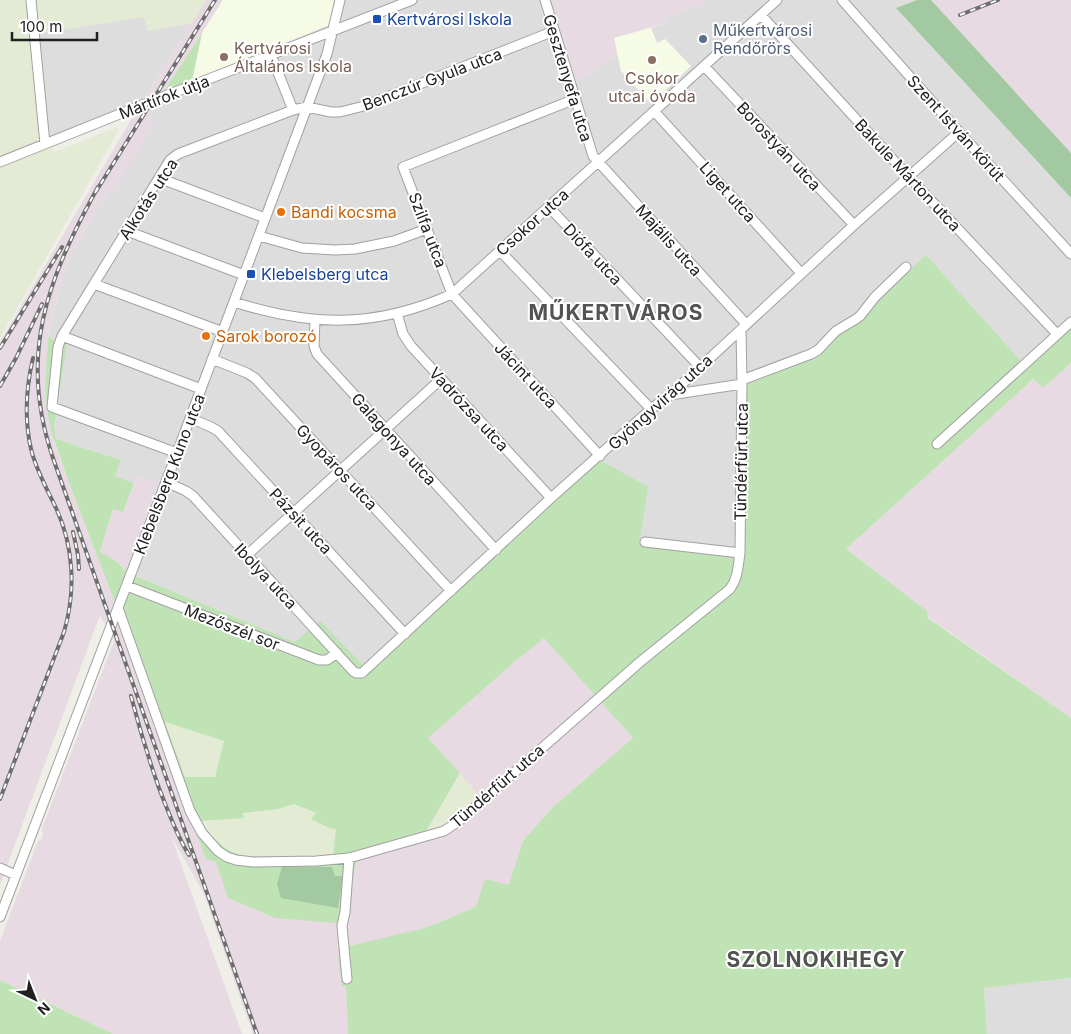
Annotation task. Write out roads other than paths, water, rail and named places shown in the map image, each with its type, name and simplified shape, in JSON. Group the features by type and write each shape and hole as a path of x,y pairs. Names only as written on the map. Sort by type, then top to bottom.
{"street":[{"path":"31,0 45,144"},
{"name":"Klebelsberg Kuno utca","path":"0,917 327,54 340,0"},
{"name":"Mártírok útja","path":"0,162 412,0"},
{"name":"Gesztenyefa utca","path":"544,0 595,159"},
{"name":"Csokor utca","path":"234,302 280,315 315,320 364,319 397,313 431,303 452,294 549,207 595,159 654,111 777,0"},
{"name":"Szent István körút","path":"842,0 1071,254"},
{"name":"Bakule Márton utca","path":"761,15 908,176 1057,334"},
{"name":"Benczúr Gyula utca","path":"307,107 330,112 351,110 554,31"},
{"path":"271,56 293,110"},
{"name":"Borostyán utca","path":"704,66 854,225"},
{"name":"Szilfa utca","path":"452,294 403,167 575,99"},
{"name":"Alkotás utca","path":"177,454 52,407 58,347 62,336 170,160 178,154 293,110 307,107"},
{"name":"Liget utca","path":"654,111 801,274"},
{"name":"Gyöngyvirág utca","path":"362,673 551,498 651,409 670,395 854,225 959,132"},
{"name":"Majális utca","path":"595,159 743,327"},
{"path":"159,178 265,218"},
{"name":"Diófa utca","path":"549,207 700,367"},
{"path":"259,236 302,248 335,250 355,249 394,241 427,229"},
{"path":"126,231 244,276"},
{"path":"500,251 651,409"},
{"path":"670,395 742,382 811,354 818,350 836,331 860,316 875,297 906,267"},
{"path":"94,284 223,332"},
{"name":"Jácint utca","path":"452,294 600,456"},
{"name":"Vadrózsa utca","path":"397,313 406,340 551,498"},
{"name":"Galagonya utca","path":"315,320 314,346 317,354 496,550"},
{"path":"937,444 1071,322"},
{"name":"Tündérfürt utca","path":"118,608 190,811 199,828 218,851 228,857 244,862 316,861 349,858 444,831 459,821 640,662 730,589 736,580 740,553 743,327"},
{"path":"62,336 201,389"},
{"name":"Gyopáros utca","path":"212,359 255,378 451,592"},
{"path":"247,555 441,379"},
{"name":"Pázsit utca","path":"190,418 211,426 218,431 405,634"},
{"name":"Ibolya utca","path":"166,482 193,496 336,653 356,673 362,673"},
{"path":"645,542 740,553"},
{"name":"Mezőszél sor","path":"127,586 319,660 327,660 336,653"},
{"path":"347,979 342,926 345,912 349,858"},
{"path":"0,868 16,875"}],"railway":[{"path":"95,193 215,0"},
{"path":"960,15 998,0"},
{"path":"98,187 64,254 43,320 38,353 38,387 43,423 54,461 257,1034"},
{"path":"0,348 62,247"},
{"path":"0,386 42,304"},
{"path":"0,799 64,632 70,601 71,569 67,538 36,464 27,426 27,403 33,358"},
{"path":"73,532 79,569"},
{"path":"131,696 159,788 176,831 189,855"}],"place":[{"name":"Kertvárosi Iskola","path":"377,19"},
{"name":"Műkertvárosi Rendőrörs","path":"703,39"},
{"name":"Kertvárosi Általános Iskola","path":"224,57"},
{"name":"Csokor utcai óvoda","path":"652,60"},
{"name":"Bandi kocsma","path":"281,212"},
{"name":"Klebelsberg utca","path":"251,274"},
{"name":"Sarok borozó","path":"206,336"}],"district":[{"name":"MŰKERTVÁROS","path":"616,313"},
{"name":"SZOLNOKIHEGY","path":"816,960"}]}
